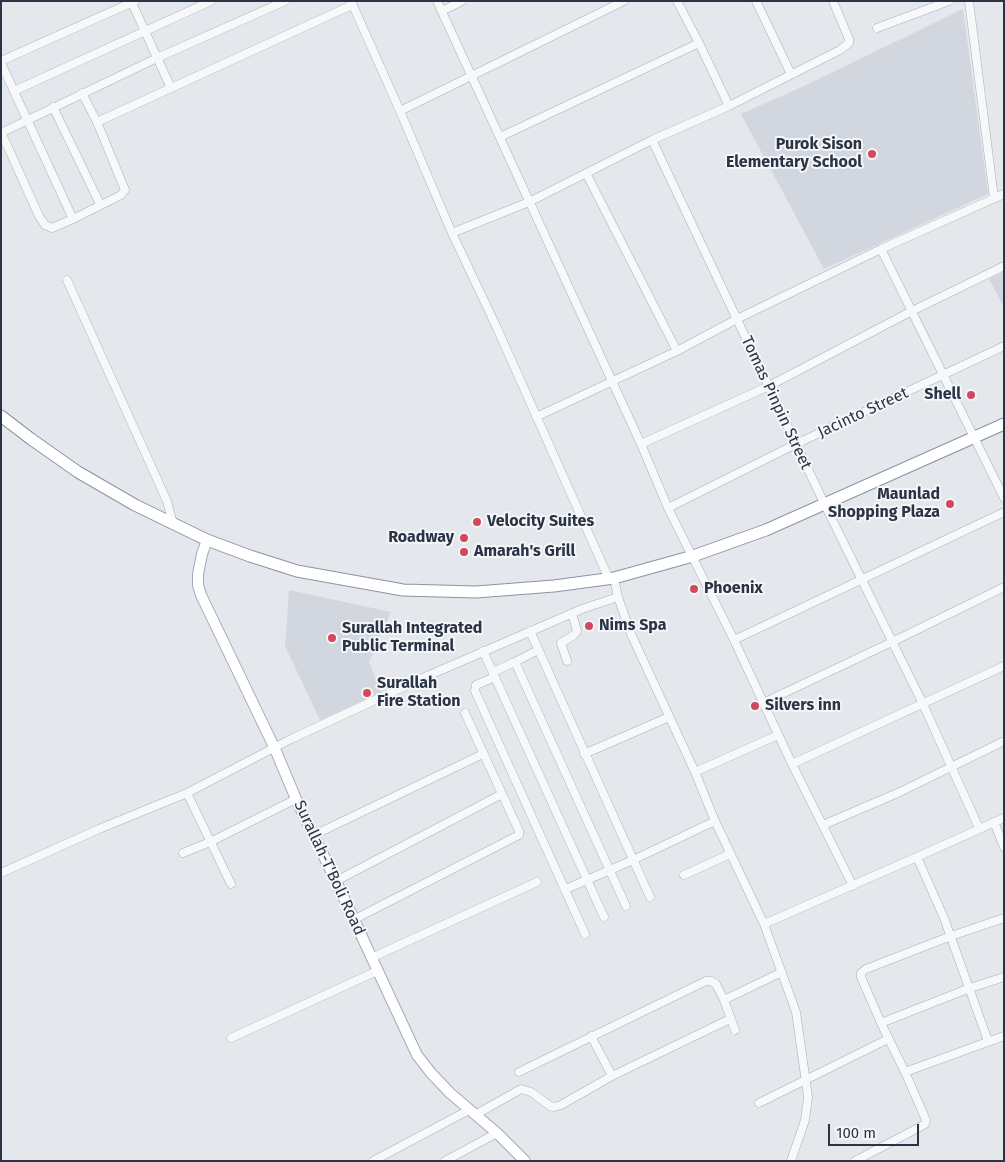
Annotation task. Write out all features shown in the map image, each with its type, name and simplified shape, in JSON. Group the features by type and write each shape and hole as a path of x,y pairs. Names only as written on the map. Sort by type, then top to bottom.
{"highway":[{"path":"1,416 30,439 78,472 135,505 207,540 297,571 404,590 476,592 554,586 611,578 734,543 1004,424"}],"main road":[{"name":"Surallah-T'Boli Road","path":"207,540 198,574 201,596 275,748 296,799 417,1055 431,1073 525,1161"}],"street":[{"path":"14,91 211,1"},
{"path":"82,93 97,122 126,190 121,195 52,228 45,225 39,216 1,133 82,93 157,58 284,1"},
{"path":"437,1 613,382 668,508 853,886"},
{"path":"442,11 462,1"},
{"path":"400,111 624,1"},
{"path":"677,1 729,106"},
{"path":"756,1 791,74"},
{"path":"452,233 529,202 652,140 729,106 840,50 849,43 849,39 833,1"},
{"path":"877,28 950,1"},
{"path":"969,1 994,198"},
{"path":"73,219 1,62 133,2 144,32 170,88"},
{"path":"97,122 352,3 452,233 611,578 631,634 695,772 730,854 764,924 796,1012 806,1079 808,1097 806,1113 791,1161"},
{"path":"500,137 699,43"},
{"path":"53,107 100,204"},
{"name":"Tomas Pinpin Street","path":"652,140 824,503 923,704 980,828"},
{"path":"586,173 677,352"},
{"path":"536,416 677,352 737,319 881,249 1004,194"},
{"path":"881,249 910,312 1004,498"},
{"path":"641,444 769,386 910,312 1004,266"},
{"path":"67,280 167,501 173,524"},
{"name":"Jacinto Street","path":"668,508 796,444 1004,346"},
{"path":"734,640 1004,512"},
{"path":"763,703 1004,587"},
{"path":"1,873 99,829 187,793 291,740 483,651 572,613 618,597"},
{"path":"567,661 561,643 577,631 572,613"},
{"path":"530,631 650,897"},
{"path":"538,650 476,686 475,691 585,934"},
{"path":"483,651 604,917"},
{"path":"515,662 626,906"},
{"path":"792,764 1004,666"},
{"path":"353,920 518,836 519,831 465,713"},
{"path":"584,754 669,716"},
{"path":"695,772 778,735"},
{"path":"823,825 900,792 1004,741"},
{"path":"314,835 483,754"},
{"path":"187,793 231,884"},
{"path":"336,881 502,794"},
{"path":"183,854 296,799"},
{"path":"764,924 1004,818"},
{"path":"566,889 610,871 715,821"},
{"path":"994,822 1004,847"},
{"path":"684,875 730,854"},
{"path":"917,857 951,936 988,1041"},
{"path":"371,958 537,882"},
{"path":"855,1161 925,1124 926,1118 888,1039 861,973 866,969 951,936 1004,918"},
{"path":"231,1038 377,971"},
{"path":"724,1000 782,972"},
{"path":"881,1023 970,988 1004,977"},
{"path":"519,1072 706,981 716,984 735,1030"},
{"path":"373,1161 521,1090 531,1092 550,1106 557,1106 612,1076 730,1019"},
{"path":"591,1036 612,1076"},
{"path":"905,1072 1004,1036"},
{"path":"759,1103 888,1039"},
{"path":"445,1161 497,1134"}],"shaded area":[{"name":"Purok Sison Elementary School","path":"963,9 988,194 824,269 741,114 804,86"},
{"path":"1004,272 1004,307 989,279"},
{"path":"289,590 391,612 369,662 381,692 320,720 285,646"}],"place":[{"name":"Purok Sison Elementary School","path":"872,154"},
{"name":"Shell","path":"971,395"},
{"name":"Maunlad Shopping Plaza","path":"950,504"},
{"name":"Velocity Suites","path":"477,522"},
{"name":"Roadway","path":"464,538"},
{"name":"Amarah's Grill","path":"464,552"},
{"name":"Phoenix","path":"694,589"},
{"name":"Nims Spa","path":"589,626"},
{"name":"Surallah Integrated Public Terminal","path":"332,638"},
{"name":"Surallah Fire Station","path":"367,693"},
{"name":"Silvers inn","path":"755,706"}]}
